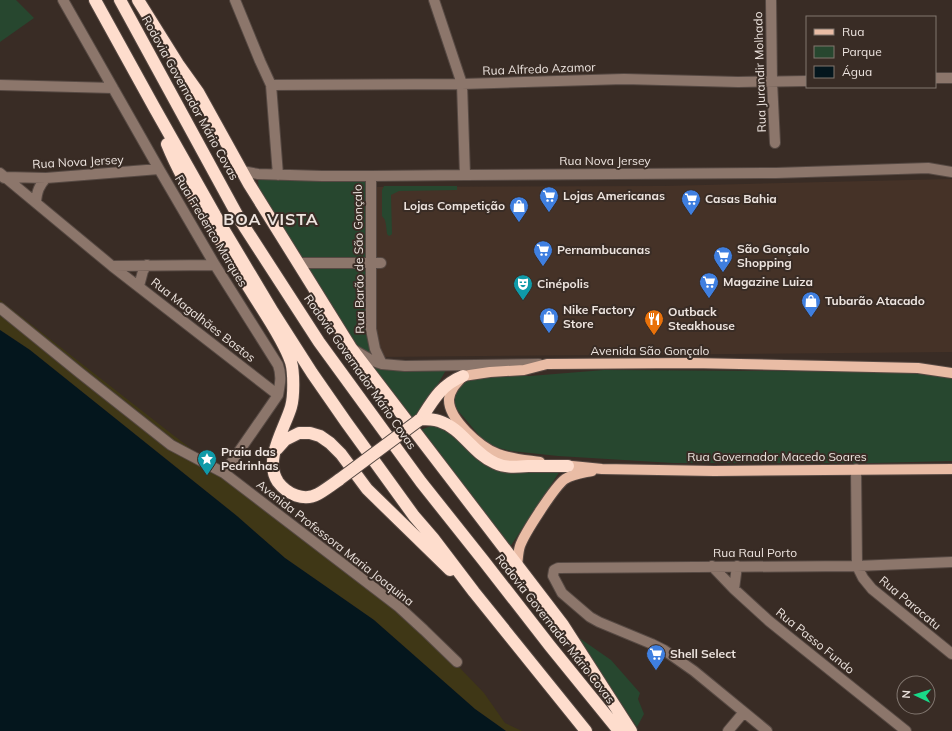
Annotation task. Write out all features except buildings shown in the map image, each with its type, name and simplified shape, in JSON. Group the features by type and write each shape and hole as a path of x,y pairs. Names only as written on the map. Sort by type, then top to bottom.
{"highway":[{"path":"95,0 154,107 242,260 312,373 414,516 586,731"},
{"name":"Rodovia Governador Mário Covas","path":"120,0 240,220 319,342 421,482 619,731"},
{"path":"138,0 178,64 198,92 249,184 351,348 564,625 631,731"},
{"path":"154,107 172,155 195,202 277,334 291,362 293,385 292,406 275,451 273,462 274,473 277,481 284,489 291,494 301,497 317,495 419,420 434,398 453,380 463,376"},
{"path":"419,420 438,421 447,424 475,450 496,464 508,467 568,466"},
{"path":"275,451 285,440 299,433 310,433 320,436 330,443 341,454 367,489 443,564 474,592"}],"main road":[{"name":"Avenida São Gonçalo","path":"547,364 692,363 918,368 952,373"},
{"path":"463,376 490,372 524,370 547,364"},
{"name":"Rua Governador Macedo Soares","path":"463,376 451,390 449,405 453,415 467,432 485,447 498,454 512,458 602,469 714,471 952,469"},
{"name":"Rua Governador Macedo Soares","path":"517,565 520,546 555,489 564,479 574,475 602,469"}],"street":[{"name":"Rua Frederico Marques","path":"63,0 215,265 278,365 281,373 278,395 224,473"},
{"path":"235,0 271,85 278,174"},
{"path":"434,0 462,84 465,175"},
{"name":"Rua Jurandir Molhado","path":"771,0 772,81 775,143"},
{"path":"936,78 952,78"},
{"name":"Rua Alfredo Azamor","path":"271,85 462,84 624,80 738,82 806,81"},
{"path":"0,85 113,88"},
{"name":"Rua Nova Jersey","path":"242,171 258,174 322,176 776,173 928,168 952,172"},
{"name":"Rua Nova Jersey","path":"2,177 46,178 159,169"},
{"path":"249,184 258,174"},
{"name":"Rua Barão de São Gonçalo","path":"371,176 376,263 371,329 375,349 382,364"},
{"name":"Rua Magalhães Bastos","path":"2,177 36,202 112,266 278,395"},
{"path":"36,202 37,192 46,178"},
{"path":"298,263 376,263"},
{"path":"139,286 143,271 147,265"},
{"name":"Rua Magalhães Bastos","path":"112,266 215,265"},
{"name":"Avenida Professora Maria Joaquina","path":"0,308 171,445 224,473 399,607 457,662"},
{"name":"Avenida São Gonçalo","path":"351,348 373,361 382,364 405,366 547,364"},
{"path":"856,469 857,566"},
{"name":"Rua Raul Porto","path":"744,712 694,671 664,650 590,617 562,593 553,576 554,570 558,568 857,566 952,562"},
{"name":"Rua Passo Fundo","path":"712,566 734,589 769,621 906,731"},
{"path":"734,589 737,566"},
{"name":"Rua Paracatu","path":"857,566 863,578 872,589 952,654"},
{"path":"728,731 744,712 767,731"}],"shaded area":[{"name":"São Gonçalo Shopping","path":"952,179 952,352 376,357 372,187 664,186"}],"green space":[{"path":"0,0 16,0 34,18 0,42"},
{"path":"258,180 365,180 366,335 374,356 354,345 259,190"},
{"path":"384,186 457,186 457,190 399,191 391,195 392,234 389,236 387,234 385,220 382,216 382,190"},
{"path":"368,363 446,370 423,410 412,420"},
{"path":"604,370 927,372 952,379 952,461 873,463 673,463 558,456 511,451 495,447 483,440 454,406 453,398 463,380 497,375 530,376"},
{"path":"431,426 444,429 489,467 506,472 562,468 510,547 419,431"},
{"path":"575,635 611,660 640,693 638,699 644,714 637,727"}],"sand":[{"name":"Praia das Pedrinhas","path":"0,300 173,435 403,609 484,693 505,723 522,731 506,731 475,709 374,620 285,558 237,516 30,350 0,330"}],"water":[{"path":"0,330 30,350 237,516 285,558 374,620 475,709 506,731 0,731"}],"place":[{"name":"Lojas Americanas","path":"549,213"},
{"name":"Casas Bahia","path":"691,216"},
{"name":"Lojas Competição","path":"519,223"},
{"name":"Pernambucanas","path":"543,267"},
{"name":"São Gonçalo Shopping","path":"723,273"},
{"name":"Magazine Luiza","path":"709,299"},
{"name":"Cinépolis","path":"523,301"},
{"name":"Tubarão Atacado","path":"811,318"},
{"name":"Nike Factory Store","path":"549,334"},
{"name":"Outback Steakhouse","path":"654,336"},
{"name":"Praia das Pedrinhas","path":"207,476"},
{"name":"Shell Select","path":"656,671"}],"district":[{"name":"BOA VISTA","path":"271,219"}]}
